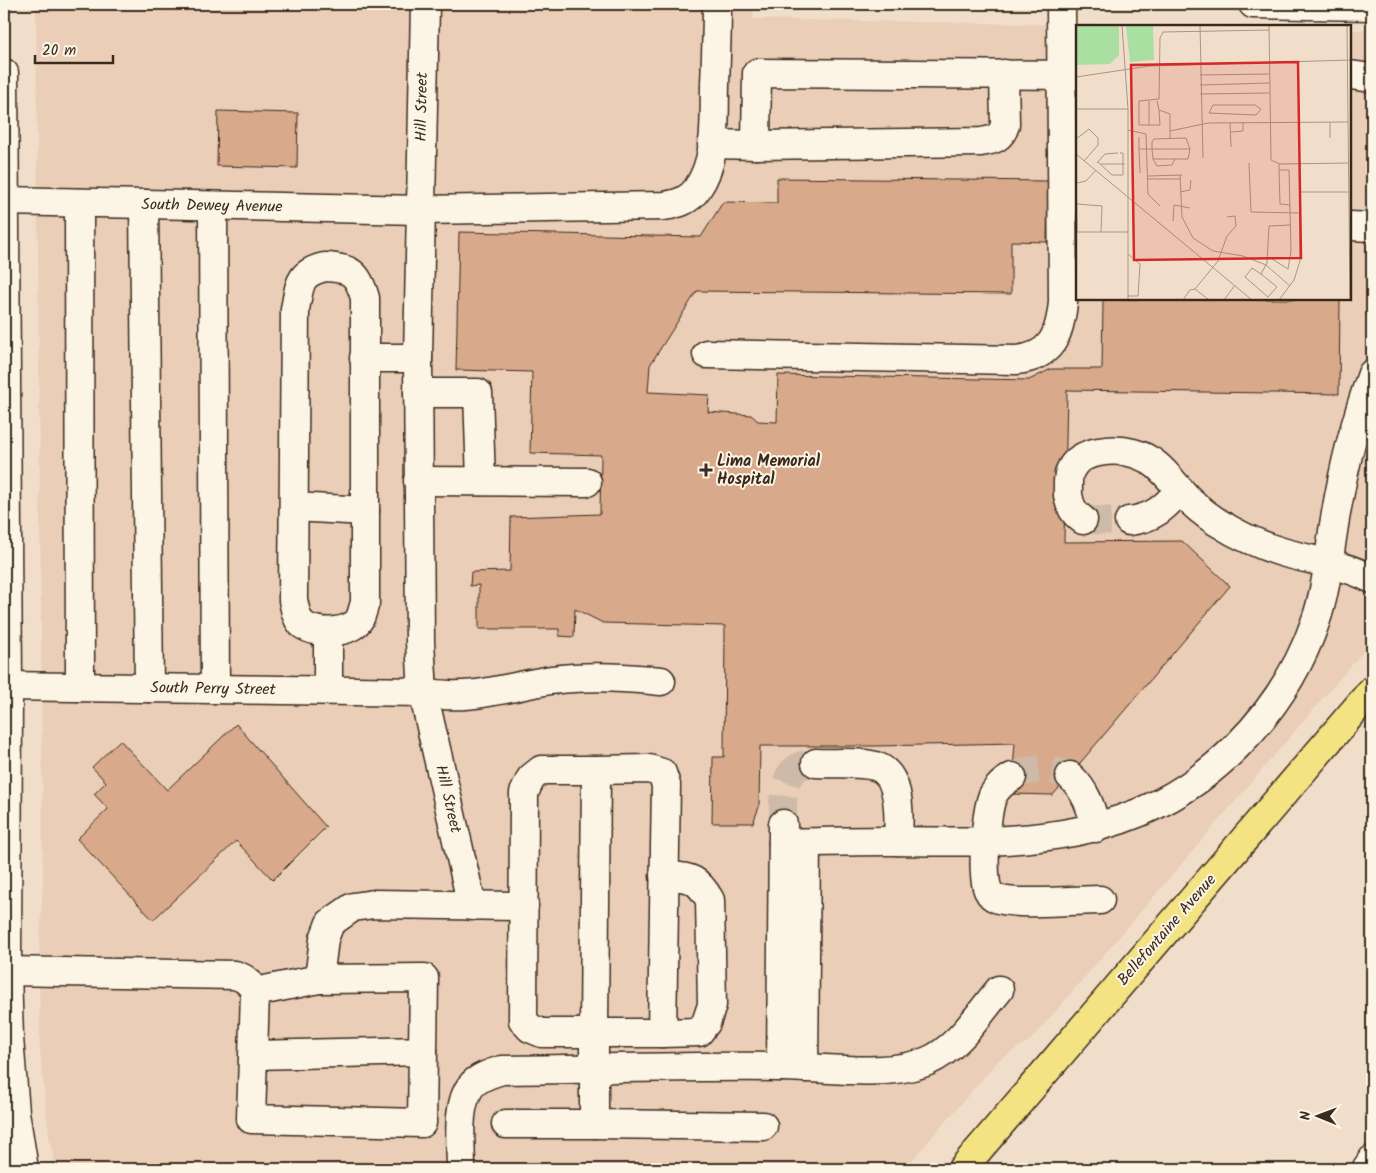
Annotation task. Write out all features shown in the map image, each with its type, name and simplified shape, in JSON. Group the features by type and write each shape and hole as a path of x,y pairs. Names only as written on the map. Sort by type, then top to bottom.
{"main road":[{"name":"Bellefontaine Avenue","path":"962,1169 1372,690"}],"street":[{"name":"Hill Street","path":"425,4 418,358 419,595 423,692 472,906"},
{"name":"South Dewey Avenue","path":"5,202 420,210 677,204 688,199 697,190 710,159 717,4"},
{"path":"707,354 1016,360 1033,357 1042,353 1057,333 1061,319 1062,302 1070,74 1061,4"},
{"path":"1253,4 1329,15 1372,6"},
{"path":"4,73 5,971 15,1112 24,1169"},
{"path":"756,145 758,73 1070,74"},
{"path":"712,144 982,142 995,140 1005,125 1004,74"},
{"path":"1351,75 1372,78"},
{"path":"78,203 80,687"},
{"path":"144,204 149,688"},
{"path":"214,206 215,689"},
{"path":"325,267 340,268 352,273 360,281 365,298 364,358 365,603 360,619 349,629 328,632 302,624 296,613 293,600 295,308 302,279 312,270 325,267"},
{"path":"364,358 418,358"},
{"path":"792,1067 791,836 898,841 986,842 1057,836 1096,828 1151,808 1179,792 1224,759 1261,720 1277,698 1305,646 1316,619 1324,590 1346,464 1360,407 1372,374"},
{"path":"418,393 478,392 481,481"},
{"path":"1083,520 1071,508 1068,480 1070,470 1075,463 1094,452 1130,452 1146,457 1159,466 1193,504 1217,522 1256,542 1282,552 1328,562 1362,573 1372,579"},
{"path":"418,481 587,482"},
{"path":"1129,521 1145,519 1158,512 1180,490"},
{"path":"294,507 365,510"},
{"path":"328,632 328,690"},
{"name":"South Perry Street","path":"6,686 423,692 438,695 471,696 518,686 573,678 661,680"},
{"path":"816,763 869,765 880,768 887,773 897,795 899,816 898,841"},
{"path":"662,1033 664,875 666,785 662,773 649,769 541,770 532,778 524,793 523,1020 530,1028 542,1033 594,1034 662,1033 699,1032 706,1023 712,1006 710,900 702,887 691,878 664,875"},
{"path":"594,1124 596,770"},
{"path":"1070,776 1085,793 1090,803 1096,828"},
{"path":"1012,777 1001,783 992,797 987,819 986,884 989,891 998,899 1012,902 1100,900"},
{"path":"319,979 324,940 330,923 352,907 374,904 524,906"},
{"path":"5,971 235,975 244,978 250,983 255,992 251,1119 422,1123 424,978 319,979 255,992"},
{"path":"461,1169 462,1106 472,1085 486,1075 502,1070 792,1067 890,1070 928,1062 944,1053 956,1042 999,990"},
{"path":"254,1055 423,1051"},
{"path":"506,1124 763,1126"},
{"path":"1366,1169 1372,1160"}],"shaded area":[{"name":"Lima Memorial Hospital","path":"36,4 753,4 753,19 1094,25 1076,25 1076,300 1351,300 1351,30 1372,30 1372,641 1032,1039 999,1060 906,1167 902,1169 56,1169 50,1143 40,1053 39,956 43,883"}],"building":[{"path":"218,111 298,113 297,168 217,166"},
{"path":"777,178 1048,181 1047,242 1011,241 1011,294 697,291 650,365 648,392 709,395 708,412 751,415 758,421 777,422 778,375 1029,380 1051,369 1102,369 1103,300 1340,300 1339,394 1067,390 1064,542 1182,541 1230,586 1053,795 1011,794 1015,743 760,746 759,807 753,823 712,823 713,757 724,757 725,626 603,623 575,609 574,637 559,636 559,629 479,629 479,585 470,586 471,572 510,571 511,517 600,514 601,455 530,453 532,372 456,370 459,232 701,237 723,202 777,203"},
{"path":"236,724 326,827 273,880 236,841 153,920 77,839 108,809 94,794 106,782 92,767 120,740 167,790"}],"tunnel":[{"path":"1083,520 1129,521"},
{"path":"783,824 784,793 790,775 804,765 816,763"},
{"path":"1012,777 1026,771 1041,769 1070,776"}],"place":[{"name":"Lima Memorial Hospital","path":"706,470"}]}
